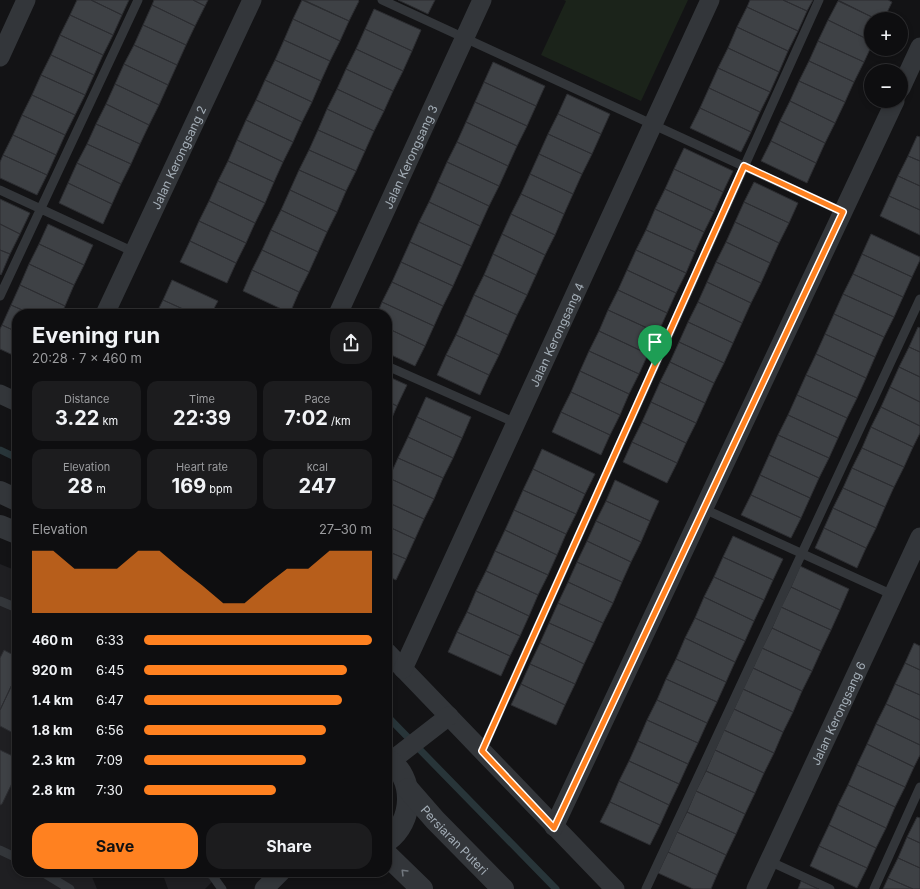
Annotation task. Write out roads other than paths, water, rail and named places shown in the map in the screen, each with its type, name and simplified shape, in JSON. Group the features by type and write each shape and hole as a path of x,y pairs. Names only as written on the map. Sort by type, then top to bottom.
{"street":[{"path":"0,57 26,0"},
{"name":"Jalan Kerongsang 2","path":"107,309 252,0"},
{"name":"Jalan Kerongsang 3","path":"340,309 482,0"},
{"name":"Jalan Kerongsang 4","path":"403,669 710,0"},
{"path":"908,73 920,48"},
{"path":"554,828 892,108"},
{"path":"0,394 12,400"},
{"path":"0,492 12,498"},
{"path":"0,526 12,531"},
{"name":"Jalan Kerongsang 6","path":"756,889 920,537"},
{"path":"392,657 554,828 615,889"},
{"path":"392,838 404,823 409,807 408,789 395,756 449,716"},
{"name":"Persiaran Puteri","path":"408,789 435,820 503,889"},
{"path":"392,860 422,889"},
{"path":"264,889 276,877"}],"lane":[{"path":"0,296 138,0"},
{"path":"382,0 843,212"},
{"path":"482,751 819,0"},
{"path":"0,190 134,252"},
{"path":"646,889 920,299"},
{"path":"392,368 516,423"},
{"path":"704,509 893,595"},
{"path":"0,601 12,606"},
{"path":"874,889 920,787"},
{"path":"0,850 12,856"},
{"path":"769,861 830,889"},
{"path":"50,877 70,889"},
{"path":"214,877 222,889"}],"waterway":[{"path":"0,450 12,456"},
{"path":"392,721 556,889"}]}
